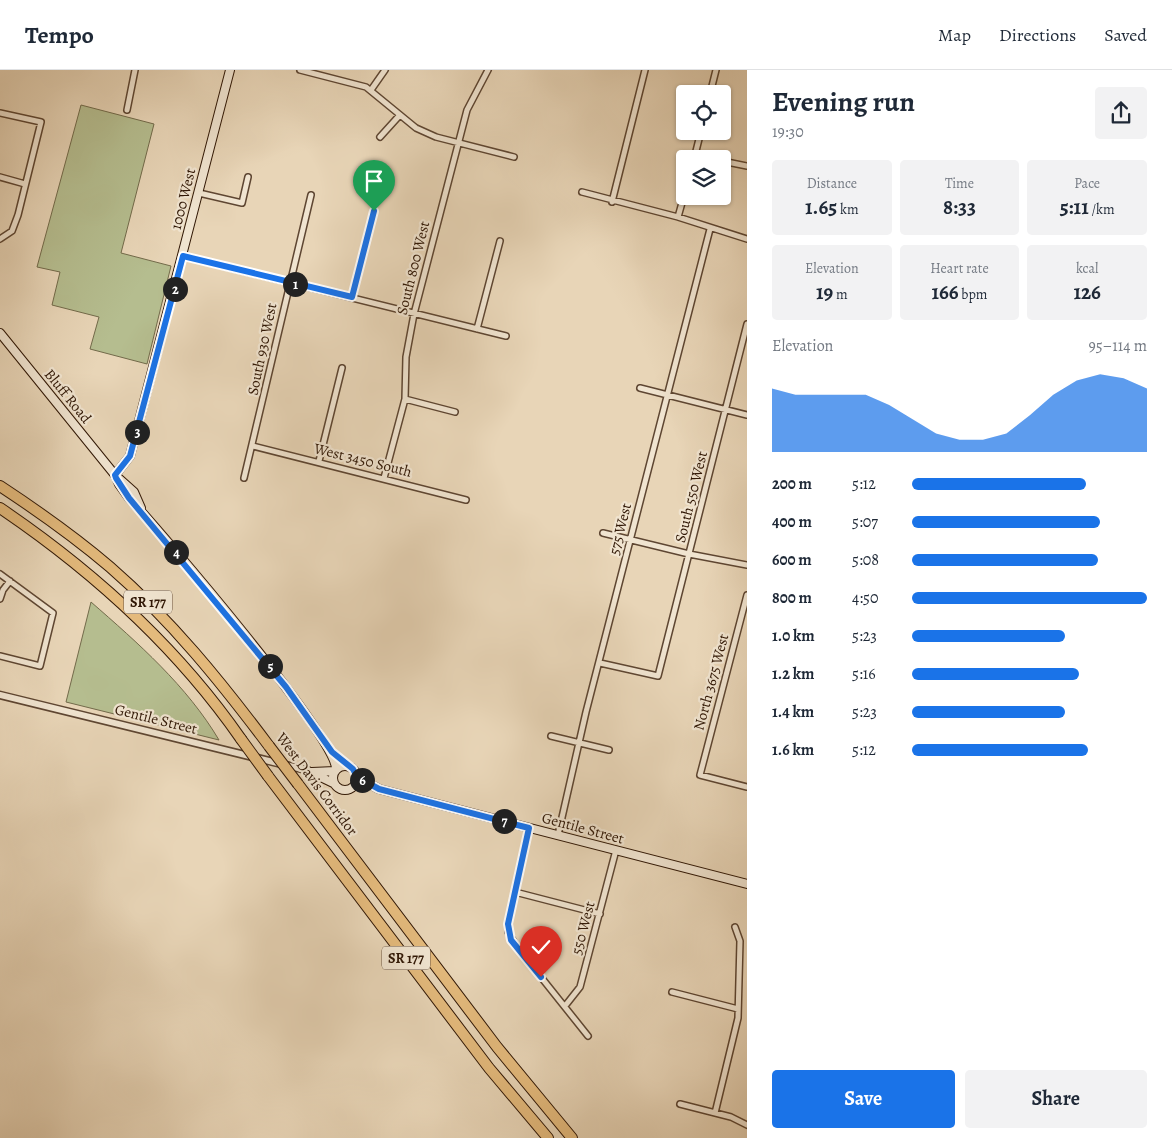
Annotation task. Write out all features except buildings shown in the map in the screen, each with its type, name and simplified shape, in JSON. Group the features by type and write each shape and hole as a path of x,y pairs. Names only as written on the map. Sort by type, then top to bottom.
{"highway":[{"name":"West Davis Corridor","path":"0,486 77,540 148,603 216,676 497,1047 572,1138"},
{"name":"SR 177","path":"0,508 77,564 140,620 196,681 489,1068 548,1138"}],"main road":[{"name":"1000 West","path":"115,475 130,456 230,70"},
{"name":"Bluff Road","path":"0,333 115,475 134,492 141,510 286,687 334,758 335,771"},
{"name":"Bluff Road","path":"326,746 348,766"},
{"path":"351,789 355,786 357,777 355,771 348,766 342,766 335,771 333,782 342,790 379,789"},
{"name":"Gentile Street","path":"306,770 325,773 335,771"},
{"name":"Gentile Street","path":"306,770 333,782"},
{"name":"Gentile Street","path":"357,777 379,789 616,850 746,881"}],"street":[{"path":"127,110 135,70"},
{"path":"300,70 359,85 371,90 399,116 416,128 436,137 514,157"},
{"path":"371,90 385,70"},
{"name":"South 800 West","path":"384,478 405,399 406,357 414,314 467,110 488,70"},
{"path":"612,202 646,70"},
{"path":"712,85 716,70"},
{"path":"0,112 41,122 12,231 0,239"},
{"path":"380,137 399,116"},
{"path":"731,162 747,166"},
{"path":"0,177 25,184"},
{"path":"199,193 242,203 248,177"},
{"path":"582,192 612,202 678,217 710,229 747,238"},
{"name":"South 930 West","path":"244,478 311,195"},
{"path":"678,217 681,205"},
{"path":"352,297 374,211"},
{"name":"575 West","path":"558,835 572,782 578,743 710,229"},
{"path":"477,329 500,241"},
{"path":"183,256 506,336"},
{"name":"South 550 West","path":"600,663 658,676 747,324"},
{"path":"319,461 342,368"},
{"path":"640,388 747,415"},
{"path":"405,399 455,412"},
{"name":"West 3450 South","path":"253,446 319,461 466,500"},
{"path":"603,533 689,554 747,565"},
{"path":"0,574 53,613 40,666 0,656"},
{"path":"0,600 2,590 10,581"},
{"name":"North 3675 West","path":"747,595 700,775 747,787"},
{"name":"Gentile Street","path":"0,694 306,770"},
{"path":"551,736 608,750"},
{"path":"529,828 508,924 511,940 588,1036"},
{"name":"550 West","path":"565,1006 580,987 616,850"},
{"path":"515,892 600,914"},
{"path":"715,1112 736,1029 740,941 735,927"},
{"path":"672,992 738,1009"},
{"path":"680,1104 715,1112 747,1125"}],"green space":[{"path":"81,105 154,124 121,253 171,266 147,364 90,349 99,317 52,305 60,272 37,267"},
{"path":"91,602 144,649 177,683 219,740 66,702"}],"route":[{"path":"374,211 352,297 183,256 130,456 126,464 115,475 129,498 141,510 286,687 306,713 326,746 337,758 353,769 357,777 379,789 529,828 508,924 508,932 511,940 541,977"}]}
